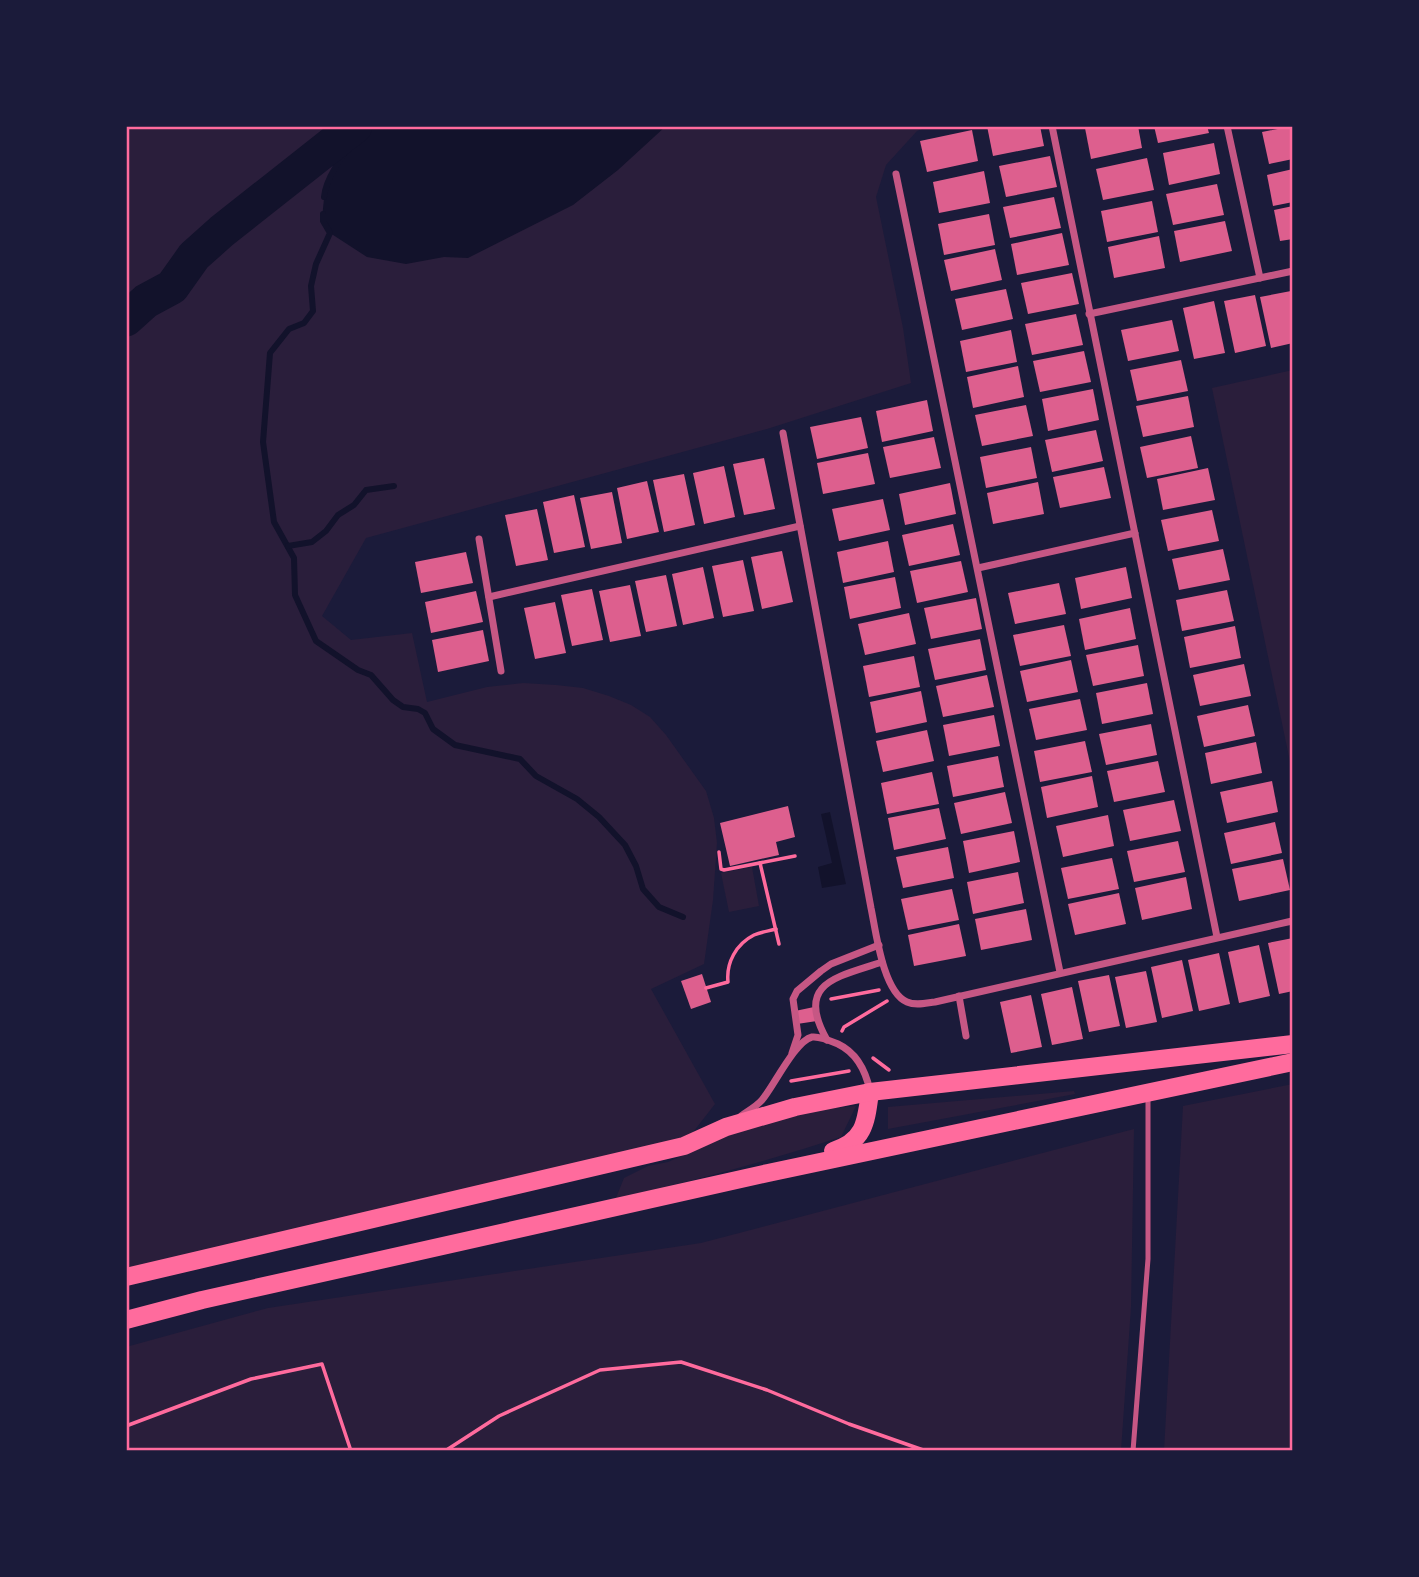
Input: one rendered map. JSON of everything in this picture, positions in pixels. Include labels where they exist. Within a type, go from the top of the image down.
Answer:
[{"type":"main road","points":[[126,1277],[684,1146],[726,1127],[795,1107],[870,1092],[1293,1045]]},
{"type":"main road","points":[[126,1320],[202,1300],[768,1173],[1293,1062]]},
{"type":"main road","points":[[768,1173],[846,1147],[855,1140],[862,1132],[870,1092]]},
{"type":"street","points":[[1052,126],[1217,937]]},
{"type":"street","points":[[1227,126],[1260,278]]},
{"type":"street","points":[[896,174],[1059,972]]},
{"type":"street","points":[[1089,314],[1293,271]]},
{"type":"street","points":[[783,433],[868,895],[883,962],[891,987],[897,994],[915,1004],[935,1002],[1292,921]]},
{"type":"street","points":[[489,597],[800,526]]},
{"type":"street","points":[[978,568],[1135,533]]},
{"type":"street","points":[[479,539],[501,671]]},
{"type":"street","points":[[792,1055],[798,1035],[793,999],[797,991],[831,964],[880,945]]},
{"type":"street","points":[[827,1040],[818,1023],[815,1007],[821,990],[838,977],[883,962]]},
{"type":"street","points":[[959,996],[966,1036]]},
{"type":"street","points":[[726,1127],[761,1102],[792,1055],[812,1037],[827,1040],[850,1051],[863,1068],[870,1092]]},
{"type":"lane","points":[[1133,1451],[1148,1259],[1148,1092]]},
{"type":"path","points":[[719,852],[721,869],[724,870],[795,856]]},
{"type":"path","points":[[760,863],[779,944]]},
{"type":"path","points":[[706,988],[728,982],[727,971],[733,953],[752,936],[776,929]]},
{"type":"path","points":[[830,1009],[830,999],[891,987]]},
{"type":"path","points":[[841,1033],[844,1027],[897,994]]},
{"type":"path","points":[[445,1451],[499,1416],[600,1370],[681,1362],[767,1390],[849,1424],[926,1451]]},
{"type":"path","points":[[126,1426],[251,1379],[322,1364],[351,1451]]},
{"type":"shaded area","points":[[126,126],[930,126],[917,131],[886,165],[876,197],[903,328],[911,383],[767,429],[366,538],[322,616],[351,640],[412,633],[427,702],[487,687],[523,683],[583,688],[631,705],[650,717],[666,735],[706,791],[714,818],[717,843],[713,900],[704,964],[651,989],[715,1104],[683,1145],[126,1281]]},
{"type":"shaded area","points":[[364,126],[666,126],[618,170],[573,205],[468,258],[444,257],[406,264],[367,257],[330,233],[322,218],[325,189],[338,163]]},
{"type":"shaded area","points":[[1293,370],[1293,776],[1212,388]]},
{"type":"shaded area","points":[[830,812],[846,884],[822,888],[818,867],[832,863],[821,814]]},
{"type":"shaded area","points":[[752,867],[759,906],[729,912],[721,873]]},
{"type":"shaded area","points":[[1293,1084],[1293,1451],[1164,1451],[1183,1106]]},
{"type":"shaded area","points":[[1074,1091],[1075,1094],[888,1129],[888,1107]]},
{"type":"shaded area","points":[[856,1106],[841,1137],[729,1170],[616,1198],[624,1178],[742,1129],[782,1117]]},
{"type":"shaded area","points":[[1134,1129],[1131,1307],[1121,1451],[126,1451],[126,1347],[268,1308],[701,1243]]},
{"type":"building","points":[[987,126],[1040,126],[1044,146],[993,156]]},
{"type":"building","points":[[1138,126],[1142,148],[1091,159],[1085,128]]},
{"type":"building","points":[[1154,126],[1207,126],[1209,133],[1158,143]]},
{"type":"building","points":[[1293,126],[1293,159],[1269,164],[1262,132]]},
{"type":"building","points":[[972,130],[978,161],[927,172],[920,141]]},
{"type":"building","points":[[1214,143],[1220,174],[1169,185],[1163,153]]},
{"type":"building","points":[[1050,156],[1057,187],[1006,197],[999,166]]},
{"type":"building","points":[[1147,158],[1154,190],[1103,200],[1096,169]]},
{"type":"building","points":[[1293,169],[1293,202],[1273,206],[1267,175]]},
{"type":"building","points":[[984,171],[990,203],[939,213],[933,182]]},
{"type":"building","points":[[1217,184],[1224,215],[1173,225],[1166,194]]},
{"type":"building","points":[[1054,197],[1061,228],[1010,238],[1003,207]]},
{"type":"building","points":[[1152,201],[1158,232],[1107,242],[1101,211]]},
{"type":"building","points":[[1293,206],[1293,239],[1280,241],[1274,210]]},
{"type":"building","points":[[989,214],[995,245],[944,255],[938,224]]},
{"type":"building","points":[[1225,221],[1232,251],[1180,262],[1174,231]]},
{"type":"building","points":[[1062,233],[1069,265],[1017,275],[1011,244]]},
{"type":"building","points":[[1159,236],[1165,268],[1114,278],[1108,247]]},
{"type":"building","points":[[995,249],[1002,280],[951,291],[944,260]]},
{"type":"building","points":[[1072,273],[1079,304],[1028,314],[1021,283]]},
{"type":"building","points":[[1006,289],[1013,319],[962,330],[955,299]]},
{"type":"building","points":[[1291,291],[1293,343],[1271,348],[1260,297]]},
{"type":"building","points":[[1255,295],[1266,346],[1235,353],[1224,301]]},
{"type":"building","points":[[1214,301],[1225,353],[1194,359],[1183,308]]},
{"type":"building","points":[[1076,314],[1083,345],[1032,355],[1025,324]]},
{"type":"building","points":[[1172,320],[1179,351],[1128,361],[1121,330]]},
{"type":"building","points":[[1011,330],[1017,362],[966,372],[960,341]]},
{"type":"building","points":[[1084,351],[1091,382],[1040,392],[1033,361]]},
{"type":"building","points":[[1181,360],[1188,391],[1137,401],[1130,370]]},
{"type":"building","points":[[1018,366],[1024,397],[973,408],[967,377]]},
{"type":"building","points":[[1093,389],[1099,420],[1048,431],[1042,399]]},
{"type":"building","points":[[1188,396],[1194,427],[1143,437],[1136,406]]},
{"type":"building","points":[[927,400],[933,431],[882,442],[876,411]]},
{"type":"building","points":[[1026,405],[1033,436],[982,446],[975,415]]},
{"type":"building","points":[[861,417],[868,448],[817,459],[810,427]]},
{"type":"building","points":[[1096,430],[1103,461],[1052,472],[1045,440]]},
{"type":"building","points":[[1191,436],[1198,468],[1147,478],[1140,447]]},
{"type":"building","points":[[934,437],[941,468],[890,478],[883,447]]},
{"type":"building","points":[[1031,447],[1037,478],[986,488],[980,457]]},
{"type":"building","points":[[868,453],[875,484],[823,494],[817,463]]},
{"type":"building","points":[[764,458],[775,509],[744,515],[733,464]]},
{"type":"building","points":[[724,466],[735,517],[704,524],[693,473]]},
{"type":"building","points":[[1104,467],[1111,498],[1060,508],[1053,477]]},
{"type":"building","points":[[1208,468],[1215,500],[1163,510],[1157,479]]},
{"type":"building","points":[[684,474],[695,525],[664,532],[653,480]]},
{"type":"building","points":[[647,481],[659,532],[627,539],[617,488]]},
{"type":"building","points":[[1038,482],[1044,514],[993,524],[987,493]]},
{"type":"building","points":[[950,483],[956,514],[905,525],[899,494]]},
{"type":"building","points":[[612,492],[622,543],[591,549],[580,498]]},
{"type":"building","points":[[574,495],[585,547],[554,553],[543,502]]},
{"type":"building","points":[[883,499],[890,530],[839,541],[832,509]]},
{"type":"building","points":[[537,509],[548,560],[516,566],[505,515]]},
{"type":"building","points":[[1212,510],[1219,541],[1168,551],[1161,520]]},
{"type":"building","points":[[953,524],[960,555],[909,566],[902,535]]},
{"type":"building","points":[[888,541],[894,572],[843,583],[837,552]]},
{"type":"building","points":[[1223,549],[1230,580],[1179,590],[1172,559]]},
{"type":"building","points":[[782,551],[793,602],[762,609],[751,557]]},
{"type":"building","points":[[466,552],[473,583],[421,593],[415,562]]},
{"type":"building","points":[[743,560],[754,611],[723,617],[712,566]]},
{"type":"building","points":[[961,561],[968,592],[917,603],[910,571]]},
{"type":"building","points":[[703,567],[714,618],[683,625],[672,574]]},
{"type":"building","points":[[1126,567],[1132,598],[1081,609],[1075,578]]},
{"type":"building","points":[[666,575],[677,626],[646,632],[635,581]]},
{"type":"building","points":[[895,577],[901,608],[850,619],[844,587]]},
{"type":"building","points":[[1059,583],[1066,614],[1015,624],[1008,593]]},
{"type":"building","points":[[630,585],[641,636],[610,642],[599,591]]},
{"type":"building","points":[[592,589],[603,640],[572,646],[561,595]]},
{"type":"building","points":[[1227,590],[1234,621],[1182,631],[1176,600]]},
{"type":"building","points":[[476,591],[483,622],[431,633],[425,602]]},
{"type":"building","points":[[976,598],[982,629],[931,639],[924,608]]},
{"type":"building","points":[[555,602],[566,653],[535,659],[524,608]]},
{"type":"building","points":[[1130,608],[1136,639],[1085,650],[1079,619]]},
{"type":"building","points":[[909,613],[916,644],[865,655],[858,624]]},
{"type":"building","points":[[1064,625],[1071,656],[1020,666],[1013,635]]},
{"type":"building","points":[[1235,626],[1241,658],[1190,668],[1184,637]]},
{"type":"building","points":[[483,630],[489,661],[438,672],[432,640]]},
{"type":"building","points":[[980,639],[986,670],[935,680],[928,649]]},
{"type":"building","points":[[1138,645],[1144,676],[1093,686],[1086,655]]},
{"type":"building","points":[[914,656],[920,687],[869,697],[863,666]]},
{"type":"building","points":[[1071,660],[1078,692],[1027,702],[1020,671]]},
{"type":"building","points":[[1244,664],[1251,696],[1200,706],[1193,675]]},
{"type":"building","points":[[987,675],[994,707],[943,717],[936,686]]},
{"type":"building","points":[[1147,683],[1153,714],[1102,724],[1096,693]]},
{"type":"building","points":[[921,691],[927,722],[876,733],[870,702]]},
{"type":"building","points":[[1080,699],[1087,730],[1036,740],[1029,709]]},
{"type":"building","points":[[1248,705],[1255,736],[1204,747],[1197,716]]},
{"type":"building","points":[[994,715],[1000,746],[949,756],[943,725]]},
{"type":"building","points":[[1151,724],[1157,755],[1106,765],[1099,734]]},
{"type":"building","points":[[927,730],[934,761],[883,772],[876,741]]},
{"type":"building","points":[[1085,741],[1092,772],[1040,782],[1034,751]]},
{"type":"building","points":[[1256,742],[1262,773],[1211,784],[1205,753]]},
{"type":"building","points":[[998,756],[1004,787],[953,797],[947,766]]},
{"type":"building","points":[[1158,761],[1165,792],[1114,802],[1107,771]]},
{"type":"building","points":[[932,772],[939,804],[887,814],[881,783]]},
{"type":"building","points":[[1092,776],[1098,807],[1047,818],[1041,787]]},
{"type":"building","points":[[1272,781],[1278,812],[1227,823],[1220,792]]},
{"type":"building","points":[[1005,792],[1012,823],[961,834],[954,803]]},
{"type":"building","points":[[1174,800],[1181,831],[1130,841],[1123,810]]},
{"type":"building","points":[[788,806],[795,837],[776,842],[779,855],[730,866],[720,823]]},
{"type":"building","points":[[939,808],[946,839],[894,850],[888,818]]},
{"type":"building","points":[[1108,815],[1114,846],[1063,857],[1056,826]]},
{"type":"building","points":[[1275,822],[1282,853],[1231,864],[1224,833]]},
{"type":"building","points":[[1014,831],[1020,862],[969,873],[963,841]]},
{"type":"building","points":[[1178,841],[1185,872],[1134,882],[1127,851]]},
{"type":"building","points":[[948,847],[954,878],[903,888],[896,857]]},
{"type":"building","points":[[1112,858],[1119,889],[1068,899],[1061,868]]},
{"type":"building","points":[[1283,859],[1290,890],[1239,901],[1232,869]]},
{"type":"building","points":[[1018,872],[1024,903],[973,914],[967,882]]},
{"type":"building","points":[[1186,877],[1192,909],[1142,920],[1135,888]]},
{"type":"building","points":[[952,889],[959,920],[908,930],[901,899]]},
{"type":"building","points":[[1119,893],[1126,924],[1075,935],[1068,904]]},
{"type":"building","points":[[1026,909],[1032,940],[981,950],[975,919]]},
{"type":"building","points":[[959,924],[966,956],[914,966],[908,935]]},
{"type":"building","points":[[1293,938],[1293,991],[1279,994],[1268,943]]},
{"type":"building","points":[[1259,945],[1270,996],[1239,1003],[1228,952]]},
{"type":"building","points":[[1219,953],[1230,1004],[1199,1011],[1188,960]]},
{"type":"building","points":[[1182,960],[1193,1011],[1162,1018],[1151,967]]},
{"type":"building","points":[[1146,971],[1157,1022],[1126,1028],[1115,977]]},
{"type":"building","points":[[702,974],[711,1002],[691,1009],[681,981]]},
{"type":"building","points":[[1109,975],[1120,1026],[1089,1032],[1078,981]]},
{"type":"building","points":[[1072,987],[1083,1039],[1052,1045],[1041,994]]},
{"type":"building","points":[[1031,995],[1042,1047],[1011,1053],[1000,1002]]},
{"type":"building","points":[[814,1007],[817,1021],[797,1024],[795,1011]]},
{"type":"waterway","points":[[126,319],[146,301],[172,287],[194,256],[222,231],[355,126]]},
{"type":"waterway","points":[[324,197],[334,169],[364,126]]},
{"type":"waterway","points":[[323,214],[323,221],[330,233],[316,264],[311,286],[313,311],[304,323],[289,329],[270,353],[263,442],[274,522],[294,558],[295,595],[316,641],[358,670],[371,675],[393,700],[403,707],[425,713],[433,729],[455,745],[520,759],[536,776],[577,799],[599,817],[625,845],[636,866],[643,889],[659,907],[683,917]]},
{"type":"waterway","points":[[288,546],[312,542],[326,531],[338,515],[354,505],[366,490],[394,486]]}]
